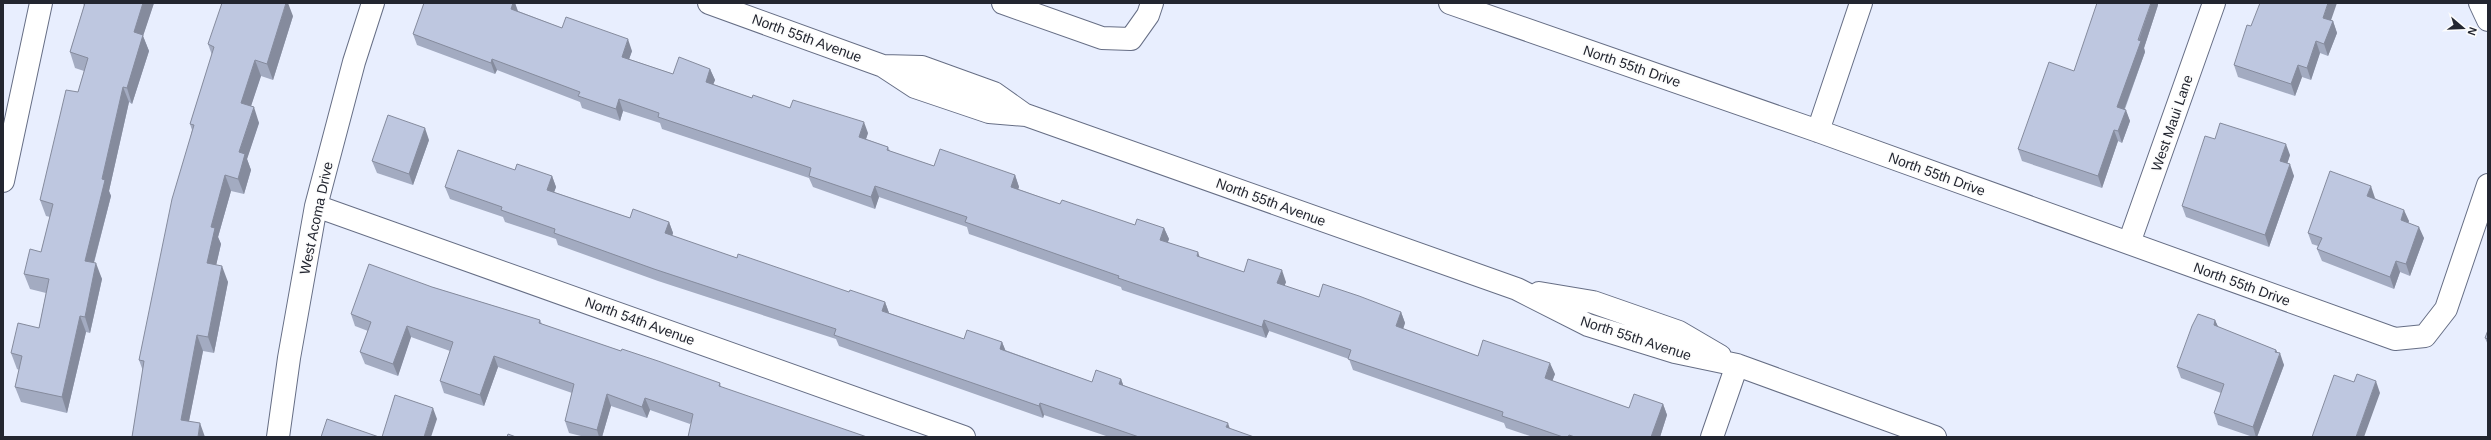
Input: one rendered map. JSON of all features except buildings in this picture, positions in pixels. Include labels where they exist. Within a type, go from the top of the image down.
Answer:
[{"type":"street","points":[[3,181],[41,3]]},
{"type":"street","name":"West Acoma Drive","points":[[278,437],[289,358],[316,206],[354,62],[373,3]]},
{"type":"street","name":"North 55th Avenue","points":[[709,3],[883,66],[915,87],[989,112],[1026,115],[1517,290],[1600,305],[1680,332],[1737,365],[1935,437]]},
{"type":"street","points":[[1003,3],[1102,38],[1130,39],[1148,15],[1152,3]]},
{"type":"street","name":"North 55th Drive","points":[[1450,3],[1501,11],[1818,131],[2395,339],[2425,336],[2446,309],[2488,185]]},
{"type":"street","points":[[1818,131],[1861,3]]},
{"type":"street","name":"West Maui Lane","points":[[2129,243],[2214,3]]},
{"type":"street","points":[[2480,3],[2488,20]]},
{"type":"street","name":"North 54th Avenue","points":[[316,206],[964,437]]},
{"type":"street","points":[[1712,437],[1737,365]]}]
